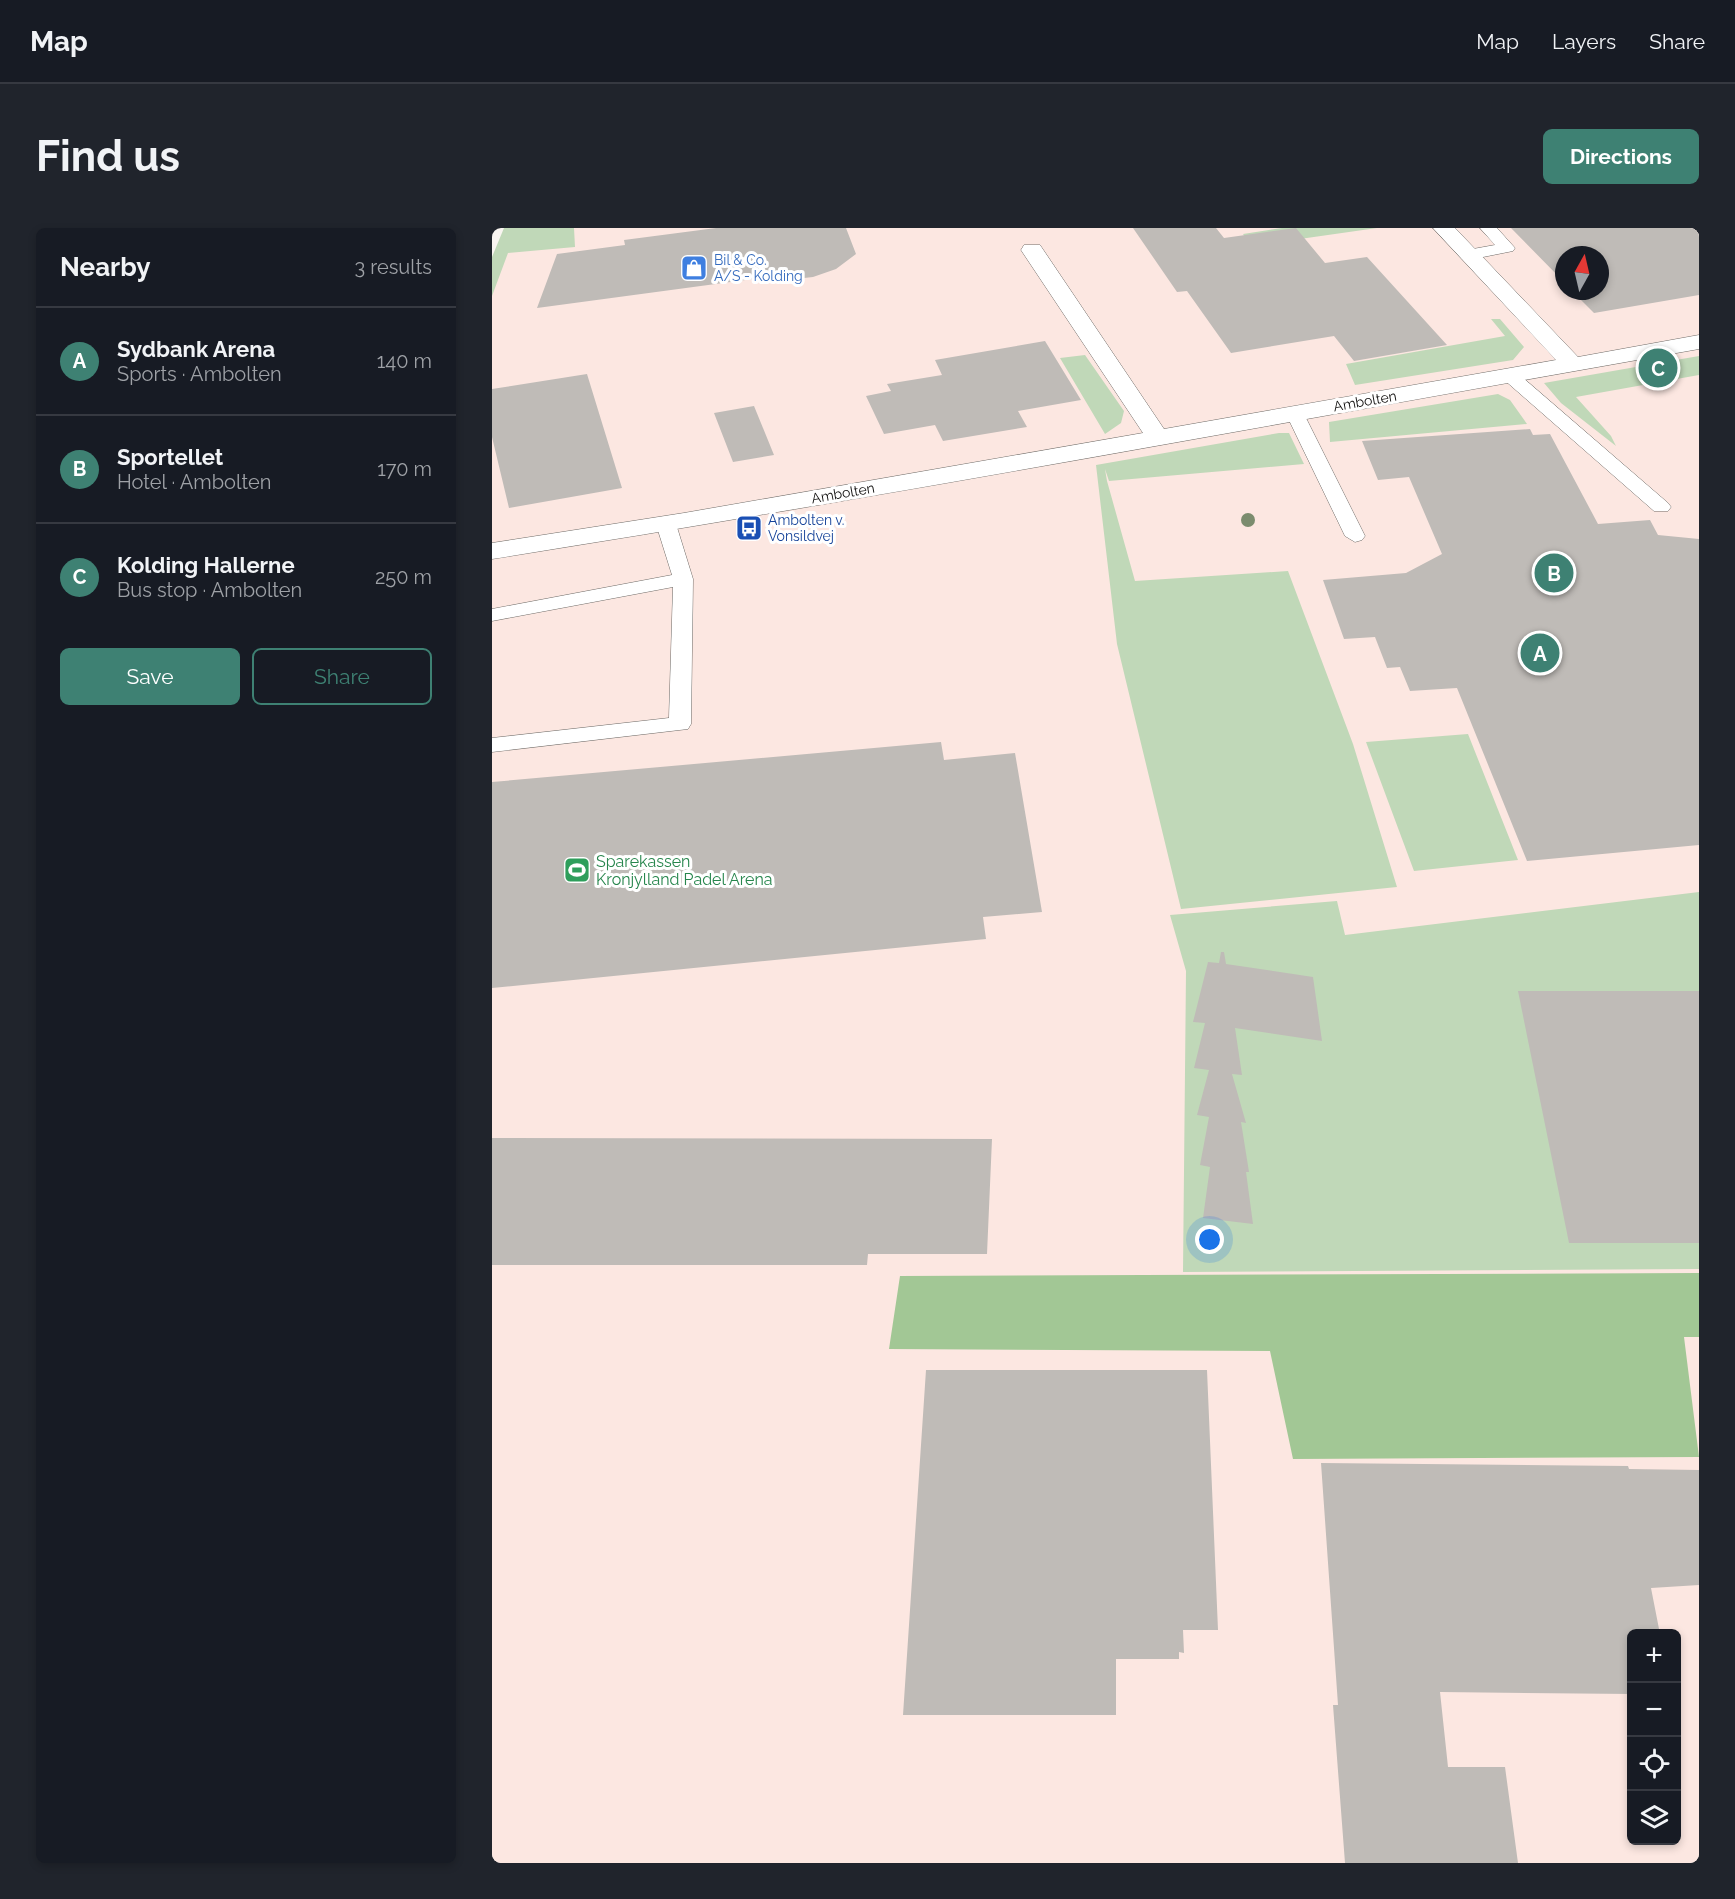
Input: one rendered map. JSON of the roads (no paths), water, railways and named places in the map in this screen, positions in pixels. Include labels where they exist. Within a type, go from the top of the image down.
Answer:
[{"type":"street","points":[[1443,228],[1571,363]]},
{"type":"street","points":[[1032,250],[1159,439]]},
{"type":"street","name":"Ambolten","points":[[492,551],[666,524],[1159,439],[1509,374],[1699,342]]},
{"type":"lane","points":[[1468,255],[1507,248],[1488,228]]},
{"type":"lane","points":[[1509,374],[1661,507]]},
{"type":"lane","points":[[1295,414],[1354,536]]},
{"type":"lane","points":[[492,745],[680,724],[683,579],[666,524]]},
{"type":"lane","points":[[492,615],[683,579]]},
{"type":"place","name":"Bil & Co. A/S - Kolding","points":[[694,268]]},
{"type":"place","name":"Kolding Hallerne","points":[[1658,368]]},
{"type":"place","name":"Ambolten v. Vonsildvej","points":[[749,528]]},
{"type":"place","name":"Sportellet","points":[[1554,573]]},
{"type":"place","name":"Sydbank Arena","points":[[1540,653]]},
{"type":"place","name":"Sparekassen Kronjylland Padel Arena","points":[[577,870]]}]
